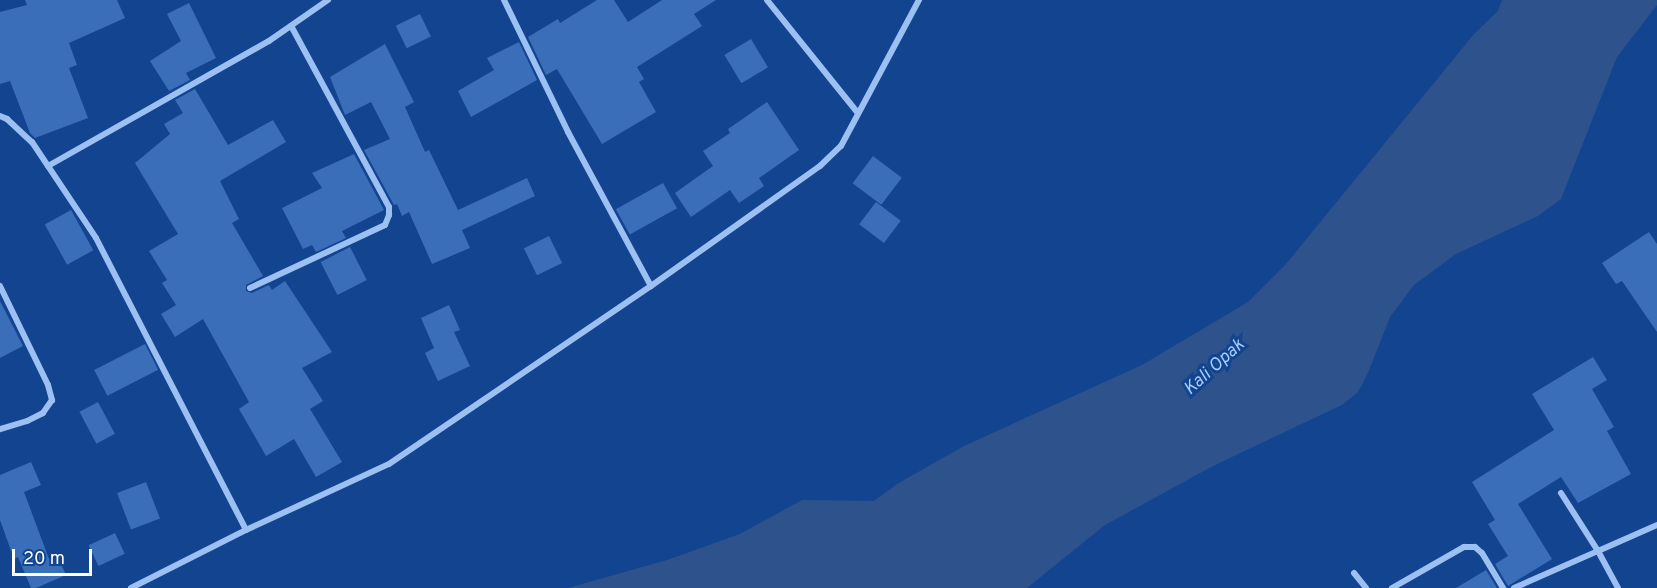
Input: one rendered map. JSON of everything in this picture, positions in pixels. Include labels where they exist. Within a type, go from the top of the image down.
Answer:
[{"type":"street","points":[[48,166],[269,41],[328,0]]},
{"type":"street","points":[[504,0],[568,132],[651,286]]},
{"type":"street","points":[[767,0],[858,113]]},
{"type":"street","points":[[131,588],[246,530],[389,464],[651,286],[820,166],[841,146],[919,0]]},
{"type":"street","points":[[250,288],[384,225],[389,215],[389,207],[291,26]]},
{"type":"street","points":[[0,116],[7,119],[32,142],[96,238],[246,530]]},
{"type":"street","points":[[0,286],[48,385],[52,400],[43,413],[0,429]]},
{"type":"street","points":[[1561,493],[1598,551],[1618,588]]},
{"type":"street","points":[[1514,588],[1657,525]]},
{"type":"street","points":[[1392,588],[1464,547],[1475,547],[1482,553],[1503,588]]},
{"type":"street","points":[[1354,573],[1366,588]]},
{"type":"water","name":"Kali Opak","points":[[1502,0],[1657,0],[1657,5],[1617,57],[1561,199],[1538,216],[1456,254],[1414,285],[1390,317],[1358,392],[1342,405],[1213,466],[1105,525],[1027,588],[568,588],[667,560],[740,534],[802,500],[874,501],[897,484],[964,446],[1142,365],[1248,302],[1286,264],[1474,34],[1498,11]]},
{"type":"building","points":[[25,0],[117,0],[125,18],[69,43],[77,65],[69,68],[88,118],[35,138],[30,133],[10,81],[0,84],[0,12],[27,5]]},
{"type":"building","points":[[597,0],[614,0],[628,22],[662,0],[716,0],[694,14],[702,26],[637,67],[644,79],[639,82],[656,112],[602,144],[557,69],[546,75],[528,37],[558,19],[560,23]]},
{"type":"building","points":[[189,3],[216,58],[186,73],[190,80],[169,91],[150,61],[181,41],[167,14]]},
{"type":"building","points":[[420,14],[431,36],[407,48],[396,26]]},
{"type":"building","points":[[751,39],[768,67],[741,83],[724,55]]},
{"type":"building","points":[[519,42],[537,80],[471,117],[458,91],[494,70],[487,58]]},
{"type":"building","points":[[385,44],[414,102],[405,107],[425,152],[429,150],[458,210],[527,178],[535,196],[462,230],[470,248],[432,264],[409,212],[402,216],[397,204],[394,205],[364,150],[390,139],[371,102],[345,115],[330,77]]},
{"type":"building","points":[[195,89],[228,145],[273,120],[286,142],[220,181],[239,219],[232,223],[263,276],[246,285],[246,291],[252,293],[269,285],[272,290],[285,281],[332,352],[302,368],[323,401],[310,409],[342,462],[316,477],[294,439],[266,456],[239,409],[249,402],[203,319],[175,337],[161,314],[176,305],[162,283],[167,280],[149,251],[178,234],[135,163],[170,134],[164,124],[183,113],[175,100]]},
{"type":"building","points":[[767,102],[799,150],[759,178],[764,186],[739,203],[730,190],[691,217],[675,193],[713,166],[703,151],[730,133],[728,129]]},
{"type":"building","points":[[354,154],[384,210],[342,231],[346,238],[316,252],[312,245],[303,249],[282,208],[322,188],[312,173]]},
{"type":"building","points":[[873,156],[902,178],[881,205],[853,183]]},
{"type":"building","points":[[663,183],[677,208],[630,235],[616,209]]},
{"type":"building","points":[[876,202],[901,221],[884,243],[859,224]]},
{"type":"building","points":[[71,210],[93,250],[67,265],[45,225]]},
{"type":"building","points":[[1649,232],[1657,244],[1657,332],[1622,281],[1616,284],[1602,263]]},
{"type":"building","points":[[549,236],[562,263],[537,275],[524,248]]},
{"type":"building","points":[[350,247],[367,280],[337,295],[321,262]]},
{"type":"building","points":[[0,301],[23,346],[0,358]]},
{"type":"building","points":[[449,305],[460,330],[454,332],[470,366],[438,381],[425,353],[434,348],[421,318]]},
{"type":"building","points":[[145,344],[158,370],[107,396],[94,370]]},
{"type":"building","points":[[1593,357],[1607,380],[1592,389],[1614,427],[1607,431],[1631,474],[1578,503],[1561,477],[1518,504],[1552,559],[1508,586],[1495,564],[1508,556],[1488,524],[1495,520],[1472,482],[1554,430],[1532,394]]},
{"type":"building","points":[[98,402],[115,434],[96,444],[79,412]]},
{"type":"building","points":[[31,462],[41,485],[24,492],[49,559],[57,555],[66,575],[36,588],[31,588],[18,557],[14,559],[0,520],[0,475]]},
{"type":"building","points":[[146,482],[160,518],[131,530],[117,493]]},
{"type":"building","points":[[115,533],[125,554],[98,566],[89,545]]},
{"type":"building","points":[[1486,570],[1497,588],[1456,588]]}]
